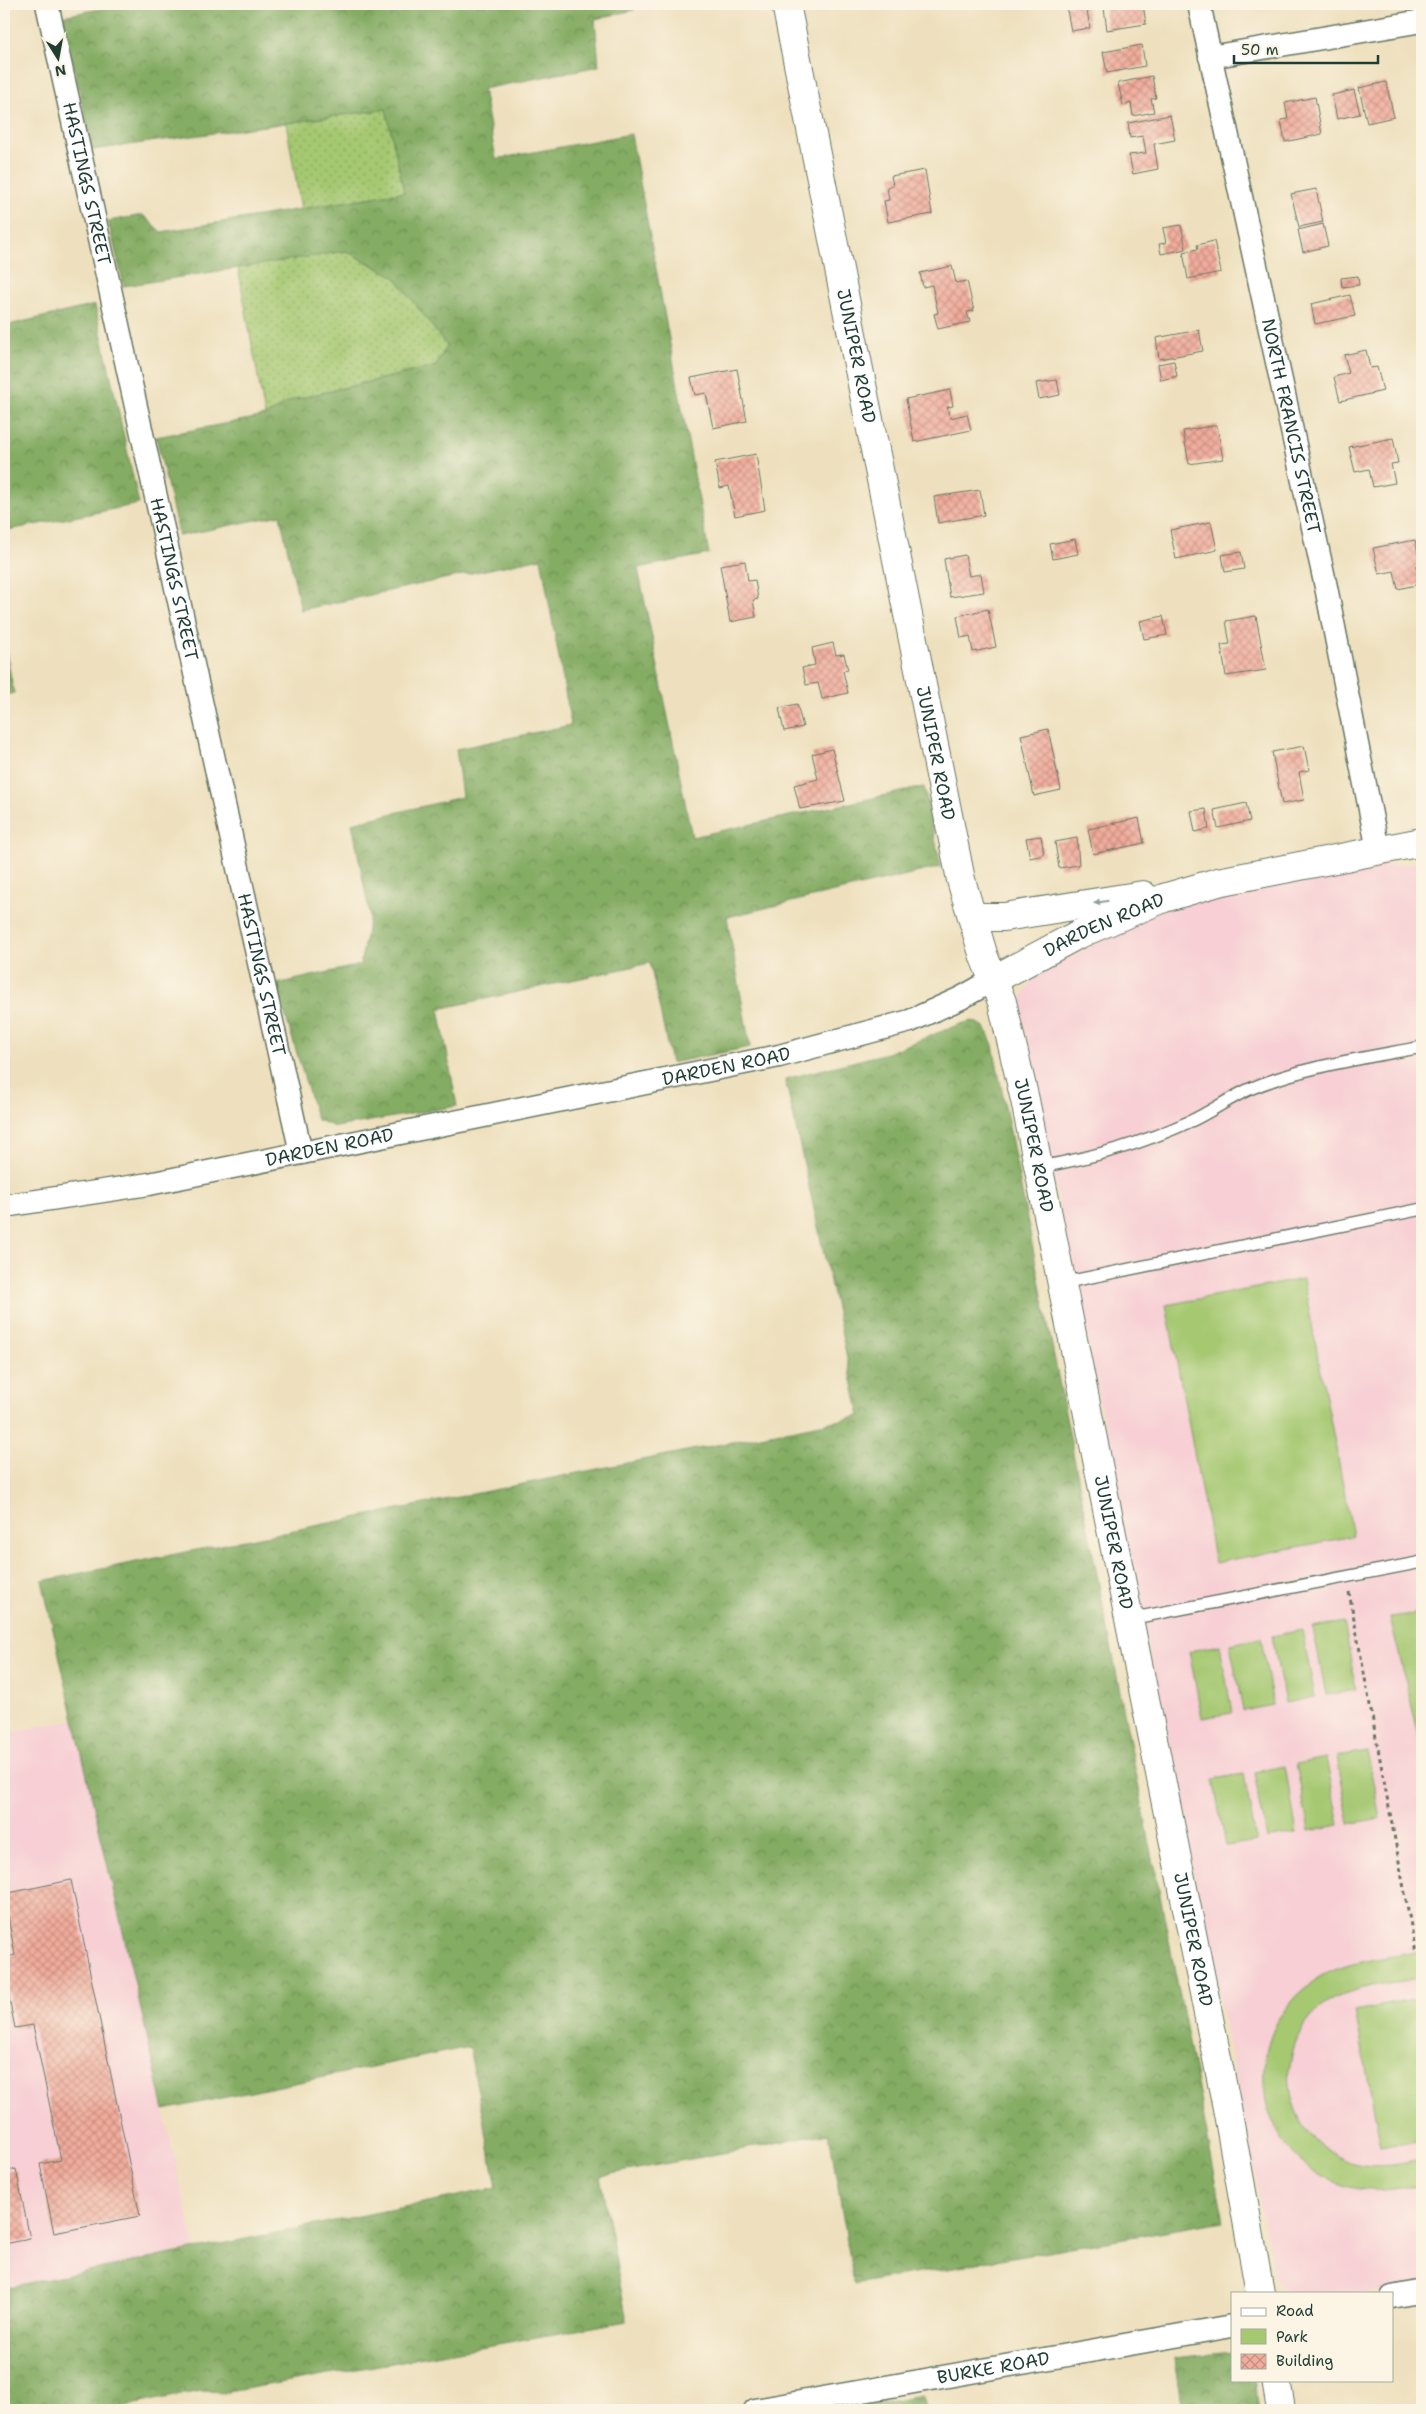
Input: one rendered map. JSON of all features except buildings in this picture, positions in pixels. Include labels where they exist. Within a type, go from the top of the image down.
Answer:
[{"type":"street","name":"HASTINGS STREET","points":[[47,4],[301,1154]]},
{"type":"street","name":"JUNIPER ROAD","points":[[786,4],[959,870],[972,918],[1012,1035],[1225,2099],[1260,2292]]},
{"type":"street","name":"NORTH FRANCIS STREET","points":[[1199,4],[1326,587],[1378,850]]},
{"type":"street","points":[[1210,57],[1422,20]]},
{"type":"street","name":"DARDEN ROAD","points":[[4,1206],[149,1184],[301,1154],[779,1056],[861,1036],[910,1021],[961,998],[1079,934],[1164,898],[1218,882],[1422,842]]},
{"type":"street","points":[[972,918],[1004,917],[1044,912],[1218,882]]},
{"type":"street","points":[[1394,2297],[1422,2291]]},
{"type":"street","name":"BURKE ROAD","points":[[755,2410],[1231,2326]]},
{"type":"street","points":[[1276,2382],[1281,2410]]},
{"type":"lane","points":[[1039,1167],[1085,1160],[1130,1146],[1191,1120],[1251,1088],[1308,1070],[1422,1047]]},
{"type":"lane","points":[[1062,1283],[1422,1209]]},
{"type":"lane","points":[[1129,1619],[1422,1562]]},
{"type":"path","points":[[1348,1586],[1416,1952]]},
{"type":"shaded area","points":[[1422,863],[1422,2283],[1373,2292],[1285,2292],[1275,2278],[1019,1002],[1036,974],[1163,909],[1373,866]]},
{"type":"shaded area","points":[[74,1719],[195,2248],[4,2288],[4,1734]]},
{"type":"green space","points":[[127,4],[633,4],[634,10],[595,19],[599,66],[483,89],[496,159],[631,134],[709,554],[638,568],[692,837],[924,787],[941,867],[727,917],[750,1047],[671,1063],[650,963],[439,1009],[457,1106],[336,1127],[317,1120],[276,984],[360,965],[370,916],[352,823],[462,797],[456,749],[571,725],[541,558],[301,610],[280,515],[179,536],[156,437],[265,416],[292,400],[436,366],[447,346],[395,277],[346,251],[124,286],[108,221],[143,215],[161,232],[404,192],[386,109],[93,150],[62,16]]},
{"type":"green space","points":[[387,109],[404,192],[301,209],[286,123]]},
{"type":"green space","points":[[346,251],[395,277],[447,346],[436,366],[292,400],[265,416],[238,267]]},
{"type":"green space","points":[[95,305],[139,504],[4,531],[4,326]]},
{"type":"green space","points":[[4,641],[14,693],[4,696]]},
{"type":"green space","points":[[973,1021],[985,1027],[993,1045],[1224,2221],[854,2284],[829,2133],[600,2176],[627,2321],[228,2392],[200,2391],[105,2410],[4,2410],[4,2288],[497,2188],[469,2047],[164,2110],[42,1581],[860,1416],[785,1079],[887,1053],[960,1024]]},
{"type":"green space","points":[[1303,1279],[1353,1536],[1215,1563],[1166,1305]]},
{"type":"green space","points":[[1422,1613],[1422,1748],[1390,1617]]},
{"type":"green space","points":[[1344,1622],[1356,1690],[1326,1695],[1313,1628]]},
{"type":"green space","points":[[1302,1630],[1315,1697],[1285,1703],[1272,1636]]},
{"type":"green space","points":[[1261,1638],[1273,1705],[1243,1711],[1230,1644]]},
{"type":"green space","points":[[1220,1645],[1232,1713],[1202,1718],[1189,1651]]},
{"type":"green space","points":[[1367,1751],[1380,1818],[1349,1824],[1337,1756]]},
{"type":"green space","points":[[1326,1758],[1339,1825],[1309,1831],[1296,1764]]},
{"type":"green space","points":[[1285,1766],[1297,1833],[1267,1839],[1254,1772]]},
{"type":"green space","points":[[1244,1774],[1256,1841],[1226,1846],[1213,1779]]},
{"type":"green space","points":[[1422,1951],[1422,1978],[1388,1983],[1343,1994],[1333,1999],[1312,2016],[1297,2038],[1290,2062],[1290,2088],[1297,2112],[1310,2134],[1329,2152],[1354,2163],[1380,2166],[1422,2160],[1422,2184],[1402,2188],[1371,2190],[1340,2184],[1310,2168],[1287,2146],[1272,2119],[1264,2089],[1265,2058],[1274,2028],[1291,2001],[1317,1979],[1354,1964]]},
{"type":"green space","points":[[1422,1998],[1422,2139],[1381,2147],[1355,2011]]},
{"type":"green space","points":[[1231,2352],[1231,2382],[1254,2382],[1259,2410],[1182,2410],[1174,2358]]},
{"type":"green space","points":[[923,2396],[925,2410],[840,2410]]}]
